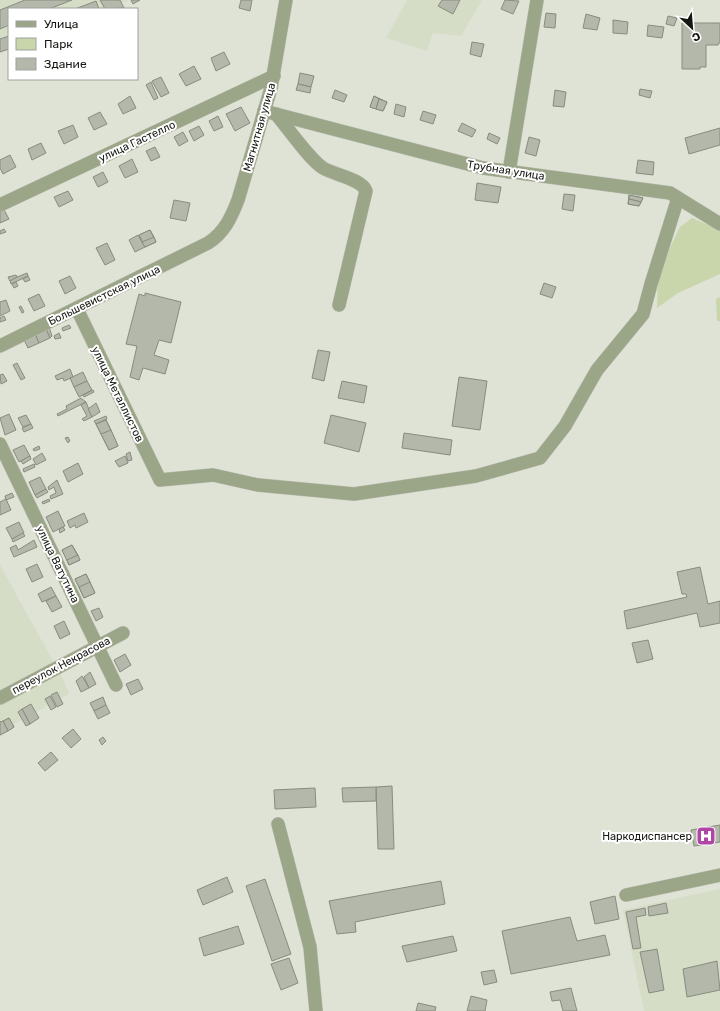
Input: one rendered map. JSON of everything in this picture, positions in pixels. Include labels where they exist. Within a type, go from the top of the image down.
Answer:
[{"type":"street","name":"Магнитная улица","points":[[208,243],[216,238],[224,229],[232,215],[270,112],[286,0]]},
{"type":"street","points":[[509,172],[537,0]]},
{"type":"street","name":"улица Гастелло","points":[[0,205],[274,76]]},
{"type":"street","points":[[270,112],[322,168],[342,177],[358,181],[362,184],[366,191],[339,305]]},
{"type":"street","name":"Трубная улица","points":[[270,112],[483,168],[670,193],[720,224]]},
{"type":"street","name":"улица Металлистов","points":[[77,309],[160,480],[213,476],[258,485],[354,494],[476,476],[540,458],[565,426],[597,370],[643,314],[678,198]]},
{"type":"street","name":"Большевистская улица","points":[[0,346],[208,243]]},
{"type":"street","name":"улица Ватутина","points":[[0,444],[116,685]]},
{"type":"street","name":"переулок Некрасова","points":[[0,698],[123,633]]},
{"type":"street","points":[[278,824],[310,947],[316,1011]]},
{"type":"street","points":[[626,895],[720,874]]},
{"type":"shaded area","points":[[0,0],[129,0],[111,8],[8,8],[8,50],[0,53]]},
{"type":"shaded area","points":[[407,0],[482,0],[461,36],[433,33],[427,51],[386,38]]},
{"type":"shaded area","points":[[0,565],[64,681],[69,694],[0,732]]},
{"type":"shaded area","points":[[720,889],[720,1011],[644,1011],[623,910]]},
{"type":"green space","points":[[692,218],[720,230],[720,274],[678,293],[657,308],[658,273],[680,227]]},
{"type":"green space","points":[[720,297],[720,321],[717,321],[716,299]]},
{"type":"building","points":[[25,0],[72,0],[52,8],[8,8],[8,25],[0,29],[0,10]]},
{"type":"building","points":[[100,0],[120,0],[124,8],[104,8]]},
{"type":"building","points":[[131,0],[140,0],[133,4]]},
{"type":"building","points":[[241,0],[252,0],[250,11],[239,8]]},
{"type":"building","points":[[442,0],[460,0],[453,14],[438,6]]},
{"type":"building","points":[[505,0],[519,1],[513,14],[501,9]]},
{"type":"building","points":[[96,1],[99,8],[78,8]]},
{"type":"building","points":[[546,13],[556,14],[555,28],[544,27]]},
{"type":"building","points":[[586,14],[600,18],[597,30],[583,28]]},
{"type":"building","points":[[668,16],[677,18],[674,26],[666,24]]},
{"type":"building","points":[[613,20],[628,22],[627,34],[613,33]]},
{"type":"building","points":[[682,23],[720,23],[720,42],[718,45],[706,45],[706,67],[700,67],[700,69],[682,69]]},
{"type":"building","points":[[648,25],[664,27],[662,38],[647,36]]},
{"type":"building","points":[[8,36],[8,49],[0,52],[0,39]]},
{"type":"building","points":[[472,42],[484,44],[481,57],[470,54]]},
{"type":"building","points":[[224,52],[230,64],[216,71],[211,58]]},
{"type":"building","points":[[194,66],[201,79],[186,86],[179,74]]},
{"type":"building","points":[[300,73],[314,76],[311,87],[298,84]]},
{"type":"building","points":[[161,77],[169,93],[161,97],[152,81]]},
{"type":"building","points":[[151,82],[158,98],[154,100],[146,85]]},
{"type":"building","points":[[298,84],[311,87],[310,93],[296,90]]},
{"type":"building","points":[[640,89],[652,91],[650,98],[639,95]]},
{"type":"building","points":[[335,90],[347,95],[344,102],[332,98]]},
{"type":"building","points":[[555,90],[566,92],[564,107],[553,106]]},
{"type":"building","points":[[130,96],[136,108],[123,114],[118,104]]},
{"type":"building","points":[[374,96],[387,102],[383,111],[370,107]]},
{"type":"building","points":[[374,96],[379,99],[376,109],[370,107]]},
{"type":"building","points":[[379,99],[387,102],[383,111],[376,109]]},
{"type":"building","points":[[396,104],[406,107],[404,117],[394,114]]},
{"type":"building","points":[[241,107],[250,123],[235,131],[226,114]]},
{"type":"building","points":[[423,111],[436,115],[433,124],[420,120]]},
{"type":"building","points":[[100,112],[107,124],[94,130],[88,118]]},
{"type":"building","points":[[218,116],[223,127],[214,131],[209,121]]},
{"type":"building","points":[[462,123],[476,130],[472,137],[458,131]]},
{"type":"building","points":[[73,125],[78,137],[64,144],[58,131]]},
{"type":"building","points":[[199,126],[204,135],[194,141],[189,131]]},
{"type":"building","points":[[720,128],[720,145],[689,154],[685,138]]},
{"type":"building","points":[[183,132],[188,141],[179,146],[174,137]]},
{"type":"building","points":[[489,133],[500,138],[497,144],[487,139]]},
{"type":"building","points":[[529,137],[540,140],[536,156],[525,153]]},
{"type":"building","points":[[41,143],[46,153],[32,160],[28,149]]},
{"type":"building","points":[[155,147],[160,157],[151,161],[146,151]]},
{"type":"building","points":[[10,155],[16,167],[3,174],[0,168],[0,160]]},
{"type":"building","points":[[132,159],[138,172],[125,178],[119,166]]},
{"type":"building","points":[[638,160],[654,162],[653,175],[636,173]]},
{"type":"building","points":[[103,172],[108,182],[98,187],[93,177]]},
{"type":"building","points":[[477,183],[501,187],[498,203],[475,200]]},
{"type":"building","points":[[68,191],[73,200],[59,207],[54,197]]},
{"type":"building","points":[[564,194],[575,195],[573,211],[562,209]]},
{"type":"building","points":[[629,195],[643,198],[639,206],[628,204]]},
{"type":"building","points":[[629,195],[643,198],[641,202],[629,199]]},
{"type":"building","points":[[629,199],[641,202],[639,206],[628,204]]},
{"type":"building","points":[[174,200],[190,203],[186,221],[170,218]]},
{"type":"building","points":[[3,208],[9,219],[0,223],[0,210]]},
{"type":"building","points":[[4,229],[6,232],[0,234],[0,231]]},
{"type":"building","points":[[150,230],[154,237],[142,242],[139,235]]},
{"type":"building","points":[[150,230],[156,242],[145,247],[139,235]]},
{"type":"building","points":[[138,235],[145,247],[135,252],[129,240]]},
{"type":"building","points":[[154,237],[156,242],[145,247],[142,242]]},
{"type":"building","points":[[107,243],[115,260],[105,265],[96,248]]},
{"type":"building","points":[[27,273],[28,276],[11,284],[10,280]]},
{"type":"building","points":[[16,275],[17,277],[10,281],[8,277]]},
{"type":"building","points":[[28,276],[30,280],[25,282],[23,279]]},
{"type":"building","points":[[70,276],[76,288],[65,294],[59,281]]},
{"type":"building","points":[[16,282],[18,286],[14,288],[12,284]]},
{"type":"building","points":[[544,283],[556,287],[552,298],[540,294]]},
{"type":"building","points":[[145,293],[181,302],[171,343],[159,340],[154,355],[169,360],[165,374],[143,368],[139,380],[130,377],[137,346],[126,344],[139,294],[145,296]]},
{"type":"building","points":[[39,294],[45,306],[34,311],[28,299]]},
{"type":"building","points":[[6,300],[10,311],[0,316],[0,302]]},
{"type":"building","points":[[21,306],[24,312],[22,313],[19,307]]},
{"type":"building","points":[[4,316],[6,320],[0,322],[0,318]]},
{"type":"building","points":[[69,325],[71,328],[63,331],[62,328]]},
{"type":"building","points":[[49,327],[52,336],[50,338],[46,329]]},
{"type":"building","points":[[46,329],[50,338],[39,343],[35,334]]},
{"type":"building","points":[[59,333],[61,338],[55,339],[54,336]]},
{"type":"building","points":[[35,334],[39,343],[28,348],[24,340]]},
{"type":"building","points":[[318,350],[330,352],[324,381],[312,378]]},
{"type":"building","points":[[17,363],[25,378],[21,380],[13,365]]},
{"type":"building","points":[[70,369],[73,377],[64,381],[63,378],[57,380],[55,376]]},
{"type":"building","points":[[83,372],[87,381],[74,387],[70,378]]},
{"type":"building","points":[[3,374],[7,381],[1,384],[0,375]]},
{"type":"building","points":[[459,377],[487,381],[480,430],[452,426]]},
{"type":"building","points":[[87,381],[92,390],[79,397],[74,387]]},
{"type":"building","points":[[342,381],[367,386],[364,403],[338,398]]},
{"type":"building","points":[[93,390],[94,392],[84,397],[83,395]]},
{"type":"building","points":[[81,398],[86,402],[58,416],[57,414],[67,409],[66,406]]},
{"type":"building","points":[[86,402],[92,417],[84,421],[82,419],[87,416],[81,405]]},
{"type":"building","points":[[96,403],[100,412],[92,417],[88,409]]},
{"type":"building","points":[[9,414],[16,430],[5,435],[0,418]]},
{"type":"building","points":[[26,415],[31,424],[23,427],[18,418]]},
{"type":"building","points":[[331,415],[366,423],[359,452],[324,443]]},
{"type":"building","points":[[106,416],[107,419],[96,424],[94,421]]},
{"type":"building","points":[[106,420],[111,430],[101,434],[96,424]]},
{"type":"building","points":[[106,420],[118,446],[109,450],[96,424]]},
{"type":"building","points":[[31,424],[33,428],[24,432],[22,428]]},
{"type":"building","points":[[111,430],[118,446],[109,450],[101,434]]},
{"type":"building","points":[[404,433],[452,440],[450,455],[402,448]]},
{"type":"building","points":[[68,437],[70,441],[68,443],[65,438]]},
{"type":"building","points":[[24,445],[30,456],[19,462],[13,450]]},
{"type":"building","points":[[39,446],[40,449],[34,451],[33,449]]},
{"type":"building","points":[[130,452],[132,460],[128,461],[126,454]]},
{"type":"building","points":[[42,453],[46,460],[36,465],[33,459]]},
{"type":"building","points":[[30,456],[31,459],[23,464],[21,461]]},
{"type":"building","points":[[125,456],[128,463],[119,467],[115,461]]},
{"type":"building","points":[[78,463],[83,474],[68,482],[63,471]]},
{"type":"building","points":[[34,464],[35,467],[24,472],[23,469]]},
{"type":"building","points":[[40,477],[46,489],[35,495],[29,482]]},
{"type":"building","points":[[57,480],[63,494],[51,499],[50,496],[56,493],[54,487],[49,490],[48,487]]},
{"type":"building","points":[[46,489],[48,492],[37,498],[35,495]]},
{"type":"building","points":[[12,493],[14,497],[6,500],[5,496]]},
{"type":"building","points":[[6,499],[11,510],[0,515],[0,502]]},
{"type":"building","points":[[49,499],[50,501],[43,504],[42,502]]},
{"type":"building","points":[[58,511],[65,526],[53,532],[46,517]]},
{"type":"building","points":[[84,513],[88,522],[76,528],[75,525],[70,528],[67,521]]},
{"type":"building","points":[[19,522],[24,533],[12,539],[6,528]]},
{"type":"building","points":[[63,527],[65,530],[60,533],[59,529]]},
{"type":"building","points":[[23,533],[25,536],[13,542],[12,539]]},
{"type":"building","points":[[34,540],[37,547],[14,557],[10,548],[16,545],[18,550]]},
{"type":"building","points":[[72,545],[78,555],[67,560],[62,550]]},
{"type":"building","points":[[72,545],[80,560],[69,565],[62,550]]},
{"type":"building","points":[[78,555],[80,560],[69,565],[67,560]]},
{"type":"building","points":[[37,564],[43,577],[32,582],[26,569]]},
{"type":"building","points":[[700,567],[708,604],[720,601],[720,623],[700,627],[697,613],[627,629],[624,611],[687,597],[686,594],[682,594],[677,572]]},
{"type":"building","points":[[86,574],[90,582],[79,587],[75,579]]},
{"type":"building","points":[[86,574],[95,593],[84,598],[75,579]]},
{"type":"building","points":[[90,582],[95,593],[84,598],[79,587]]},
{"type":"building","points":[[51,587],[56,596],[42,602],[38,594]]},
{"type":"building","points":[[56,596],[62,607],[52,612],[46,601]]},
{"type":"building","points":[[99,608],[103,617],[96,621],[91,611]]},
{"type":"building","points":[[64,621],[70,634],[60,639],[54,626]]},
{"type":"building","points":[[648,640],[653,659],[637,663],[632,643]]},
{"type":"building","points":[[125,654],[131,665],[120,672],[114,660]]},
{"type":"building","points":[[90,672],[96,684],[89,688],[84,677]]},
{"type":"building","points":[[82,676],[89,688],[81,692],[76,681]]},
{"type":"building","points":[[138,679],[143,689],[131,695],[126,684]]},
{"type":"building","points":[[57,692],[63,704],[57,707],[51,695]]},
{"type":"building","points":[[50,696],[56,707],[51,710],[45,699]]},
{"type":"building","points":[[103,697],[106,705],[94,711],[90,703]]},
{"type":"building","points":[[31,704],[39,718],[30,724],[22,709]]},
{"type":"building","points":[[106,705],[110,713],[98,719],[94,711]]},
{"type":"building","points":[[22,709],[30,724],[26,726],[18,712]]},
{"type":"building","points":[[9,718],[14,727],[0,735],[0,723]]},
{"type":"building","points":[[9,718],[14,727],[8,731],[3,721]]},
{"type":"building","points":[[3,721],[8,731],[0,735],[0,722]]},
{"type":"building","points":[[73,729],[81,739],[71,748],[62,738]]},
{"type":"building","points":[[103,737],[106,741],[102,745],[99,740]]},
{"type":"building","points":[[51,752],[58,760],[45,771],[38,763]]},
{"type":"building","points":[[392,786],[394,849],[378,849],[376,787]]},
{"type":"building","points":[[376,787],[376,801],[343,802],[342,788]]},
{"type":"building","points":[[315,788],[316,807],[275,809],[274,790]]},
{"type":"building","name":"Наркодиспансер","points":[[720,825],[720,842],[694,846],[691,830]]},
{"type":"building","points":[[227,877],[233,892],[203,905],[197,890]]},
{"type":"building","points":[[265,879],[291,954],[272,961],[246,886]]},
{"type":"building","points":[[441,881],[445,904],[355,922],[356,932],[337,934],[329,901]]},
{"type":"building","points":[[615,896],[619,919],[595,924],[590,902]]},
{"type":"building","points":[[666,903],[668,913],[649,916],[648,907]]},
{"type":"building","points":[[645,908],[646,915],[636,917],[641,948],[633,949],[626,912]]},
{"type":"building","points":[[570,917],[577,941],[605,935],[610,955],[511,974],[502,931]]},
{"type":"building","points":[[238,926],[244,944],[204,956],[199,938]]},
{"type":"building","points":[[453,936],[457,951],[407,962],[402,946]]},
{"type":"building","points":[[657,949],[664,990],[649,993],[640,952]]},
{"type":"building","points":[[289,958],[298,983],[281,990],[271,964]]},
{"type":"building","points":[[717,961],[720,990],[687,997],[683,969]]},
{"type":"building","points":[[494,970],[497,982],[484,985],[481,972]]},
{"type":"building","points":[[571,988],[577,1011],[563,1011],[560,1000],[552,1001],[550,992]]},
{"type":"building","points":[[471,996],[487,1000],[485,1011],[467,1011]]},
{"type":"building","points":[[418,1003],[436,1007],[435,1011],[416,1011]]},
{"type":"place","name":"Наркодиспансер","points":[[706,836]]}]
